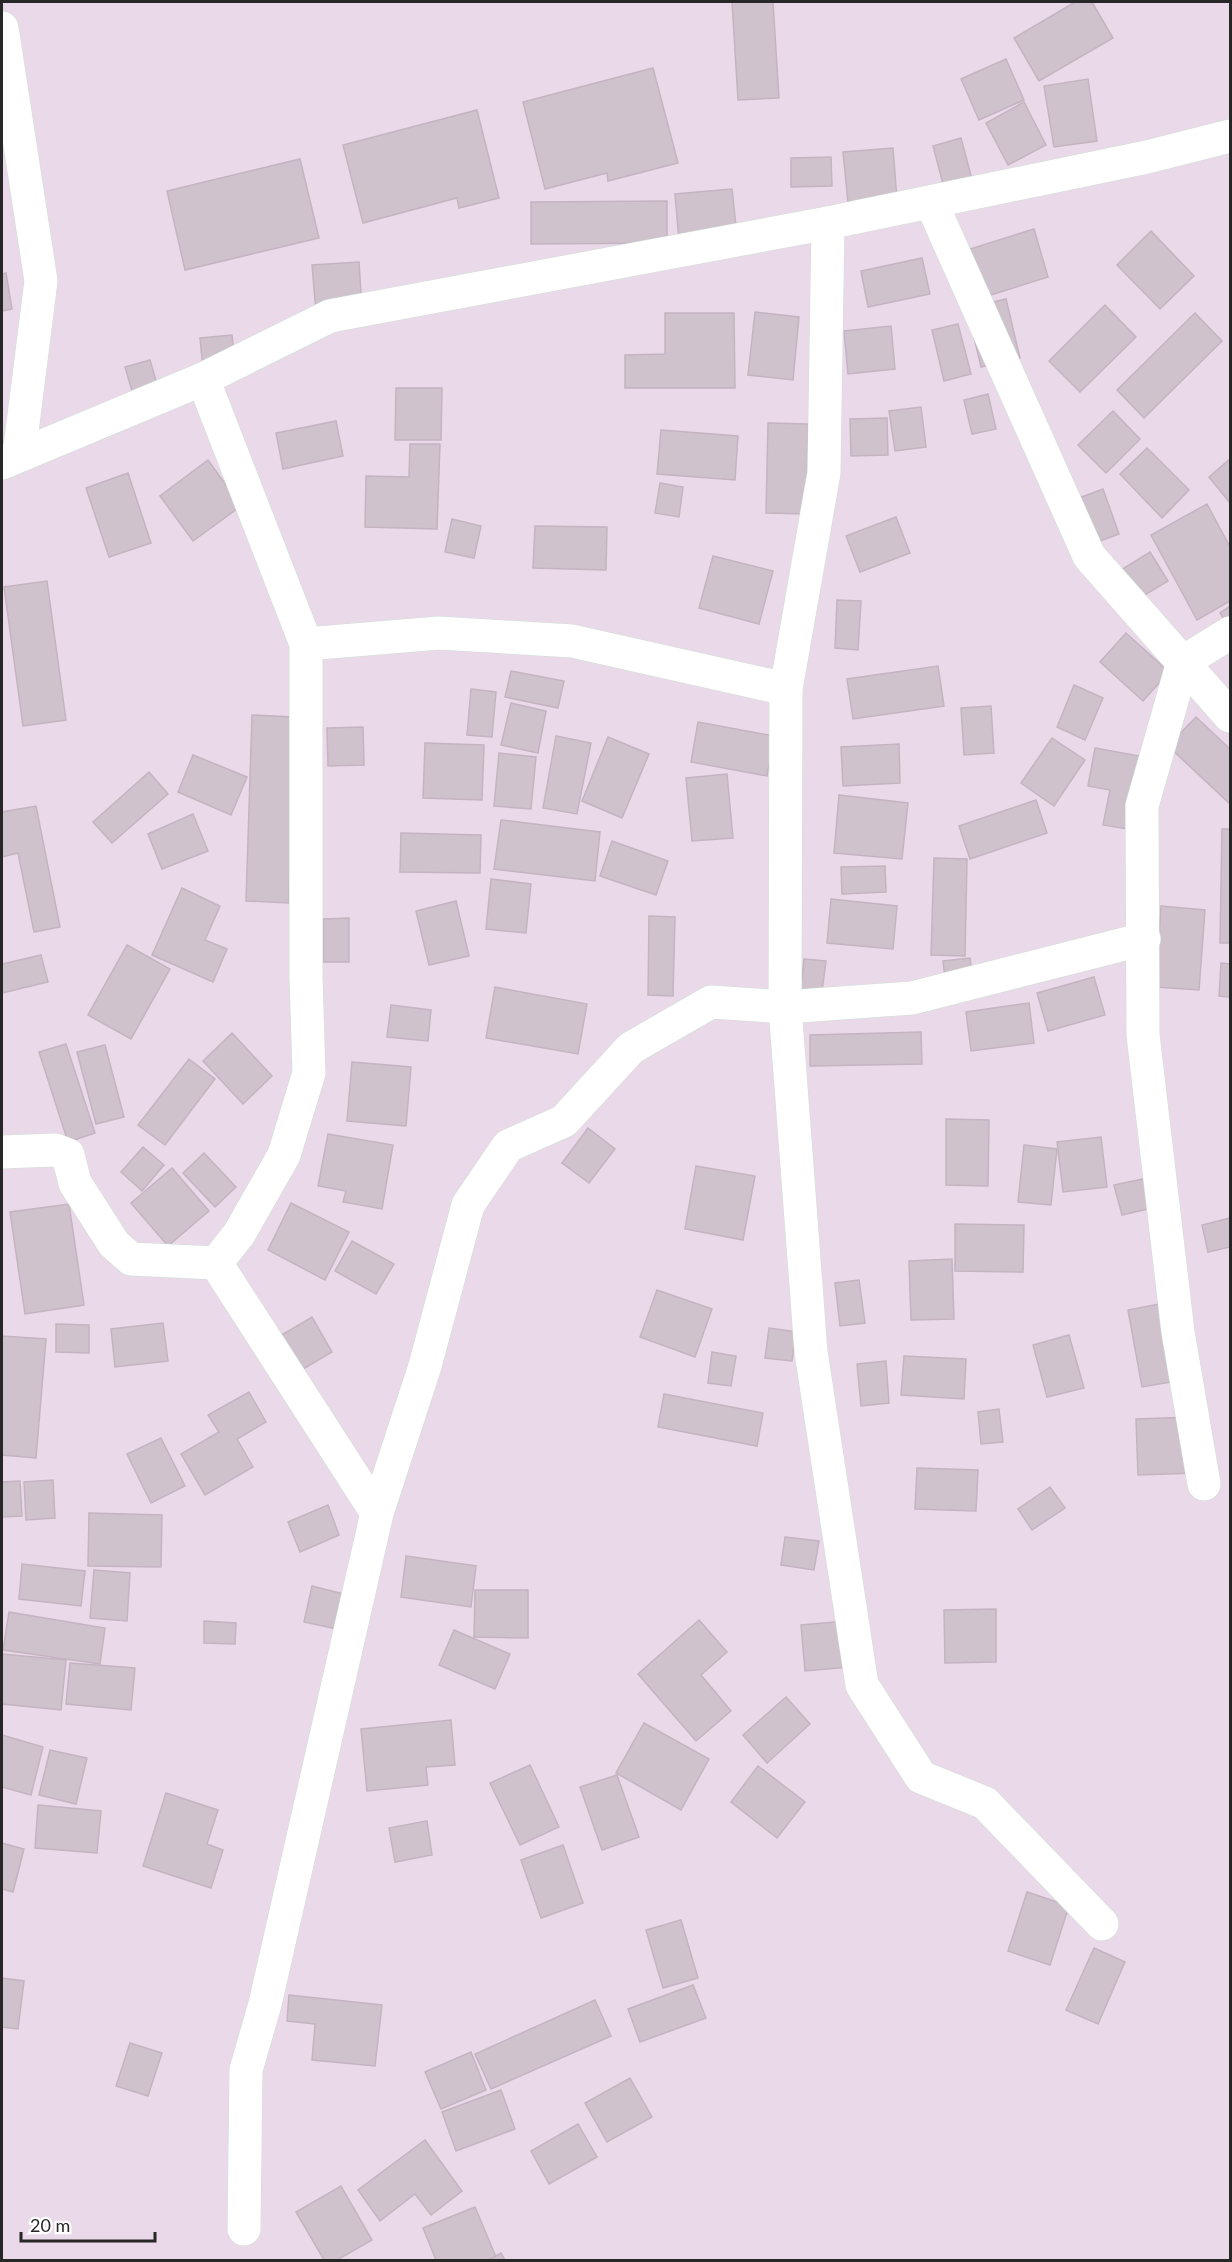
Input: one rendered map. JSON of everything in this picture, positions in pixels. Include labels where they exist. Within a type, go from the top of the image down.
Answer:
[{"type":"street","points":[[2,28],[41,281],[10,459]]},
{"type":"street","points":[[10,459],[203,379],[330,316],[828,223],[1147,157],[1230,136]]},
{"type":"street","points":[[931,202],[1089,556],[1230,716]]},
{"type":"street","points":[[828,223],[824,472],[786,689],[785,1007],[811,1352],[862,1685],[921,1777],[985,1803],[1102,1924]]},
{"type":"street","points":[[203,379],[306,644],[305,932],[309,1072],[284,1155],[239,1234],[216,1263]]},
{"type":"street","points":[[306,644],[439,633],[572,641],[786,689]]},
{"type":"street","points":[[1204,1484],[1178,1332],[1143,1035],[1142,806],[1183,662],[1230,633]]},
{"type":"street","points":[[244,2229],[246,2070],[265,2004],[377,1513],[425,1366],[468,1205],[508,1146],[564,1121],[631,1048],[711,1002],[785,1007],[912,998],[1144,939]]},
{"type":"street","points":[[2,1152],[56,1150],[68,1155],[75,1183],[114,1244],[131,1259],[216,1263]]},
{"type":"street","points":[[216,1263],[377,1513]]},
{"type":"building","points":[[732,2],[773,2],[779,98],[738,100]]},
{"type":"building","points":[[1075,2],[1092,2],[1113,38],[1039,81],[1014,38]]},
{"type":"building","points":[[1006,59],[1024,100],[979,120],[961,79]]},
{"type":"building","points":[[653,68],[678,163],[608,181],[607,173],[545,189],[523,102]]},
{"type":"building","points":[[1088,79],[1097,141],[1054,147],[1044,86]]},
{"type":"building","points":[[1024,102],[1046,145],[1008,165],[986,123]]},
{"type":"building","points":[[477,110],[499,198],[459,208],[457,198],[363,223],[343,145]]},
{"type":"building","points":[[961,138],[974,187],[946,195],[933,146]]},
{"type":"building","points":[[893,148],[897,199],[848,203],[843,152]]},
{"type":"building","points":[[831,157],[832,186],[791,187],[791,158]]},
{"type":"building","points":[[300,159],[319,238],[185,270],[167,191]]},
{"type":"building","points":[[732,189],[737,235],[679,241],[675,194]]},
{"type":"building","points":[[667,201],[667,243],[531,244],[531,202]]},
{"type":"building","points":[[1034,229],[1048,277],[962,304],[948,256]]},
{"type":"building","points":[[1151,231],[1194,276],[1160,309],[1117,265]]},
{"type":"building","points":[[922,258],[930,294],[868,307],[861,271]]},
{"type":"building","points":[[359,262],[362,308],[316,312],[312,265]]},
{"type":"building","points":[[6,273],[12,309],[2,311],[2,274]]},
{"type":"building","points":[[1006,299],[1020,358],[981,367],[967,308]]},
{"type":"building","points":[[1105,305],[1136,337],[1080,392],[1049,361]]},
{"type":"building","points":[[755,312],[799,317],[793,380],[748,375]]},
{"type":"building","points":[[665,313],[734,313],[735,388],[625,388],[625,355],[665,354]]},
{"type":"building","points":[[1195,313],[1222,341],[1144,418],[1117,390]]},
{"type":"building","points":[[958,324],[971,374],[944,381],[932,330]]},
{"type":"building","points":[[891,326],[895,369],[848,374],[844,331]]},
{"type":"building","points":[[232,335],[235,366],[203,369],[200,338]]},
{"type":"building","points":[[150,360],[159,391],[134,398],[125,367]]},
{"type":"building","points":[[396,388],[442,388],[441,440],[395,440]]},
{"type":"building","points":[[988,394],[996,429],[972,434],[964,400]]},
{"type":"building","points":[[921,407],[926,447],[895,451],[889,411]]},
{"type":"building","points":[[1113,411],[1140,439],[1106,473],[1078,445]]},
{"type":"building","points":[[887,418],[888,455],[851,456],[850,419]]},
{"type":"building","points":[[336,421],[343,456],[283,469],[276,433]]},
{"type":"building","points":[[768,423],[808,424],[807,514],[766,513]]},
{"type":"building","points":[[661,430],[738,436],[735,480],[657,474]]},
{"type":"building","points":[[410,444],[440,444],[437,529],[365,527],[366,476],[409,477]]},
{"type":"building","points":[[1147,448],[1189,490],[1162,518],[1120,474]]},
{"type":"building","points":[[1230,459],[1230,503],[1209,477]]},
{"type":"building","points":[[208,460],[241,506],[193,541],[160,496]]},
{"type":"building","points":[[128,473],[151,543],[109,557],[86,488]]},
{"type":"building","points":[[660,483],[683,487],[679,517],[655,513]]},
{"type":"building","points":[[1103,489],[1119,534],[1079,549],[1063,504]]},
{"type":"building","points":[[1207,504],[1230,547],[1230,601],[1197,620],[1151,535]]},
{"type":"building","points":[[896,517],[910,553],[860,572],[846,536]]},
{"type":"building","points":[[452,519],[481,526],[474,558],[445,552]]},
{"type":"building","points":[[535,526],[607,527],[606,570],[533,568]]},
{"type":"building","points":[[1150,552],[1168,581],[1133,602],[1116,573]]},
{"type":"building","points":[[713,556],[773,571],[759,624],[699,608]]},
{"type":"building","points":[[47,581],[66,720],[23,726],[4,587]]},
{"type":"building","points":[[837,600],[861,601],[858,650],[835,648]]},
{"type":"building","points":[[1230,606],[1230,629],[1220,613]]},
{"type":"building","points":[[1126,633],[1169,672],[1143,701],[1100,662]]},
{"type":"building","points":[[938,666],[944,706],[853,719],[847,679]]},
{"type":"building","points":[[511,671],[564,681],[558,708],[505,697]]},
{"type":"building","points":[[1074,685],[1103,698],[1085,740],[1057,727]]},
{"type":"building","points":[[471,689],[496,692],[492,737],[467,735]]},
{"type":"building","points":[[511,703],[546,711],[538,753],[501,745]]},
{"type":"building","points":[[991,706],[994,753],[964,755],[961,708]]},
{"type":"building","points":[[252,715],[293,717],[289,903],[246,901]]},
{"type":"building","points":[[1196,717],[1230,749],[1230,804],[1168,746]]},
{"type":"building","points":[[698,722],[774,736],[767,776],[691,762]]},
{"type":"building","points":[[363,727],[364,765],[328,766],[327,728]]},
{"type":"building","points":[[556,736],[591,743],[577,814],[543,808]]},
{"type":"building","points":[[608,737],[649,754],[622,818],[582,801]]},
{"type":"building","points":[[1052,738],[1085,760],[1054,806],[1021,783]]},
{"type":"building","points":[[425,743],[484,745],[482,800],[423,798]]},
{"type":"building","points":[[899,744],[900,783],[843,786],[841,747]]},
{"type":"building","points":[[1095,748],[1145,757],[1133,830],[1103,825],[1110,790],[1088,786]]},
{"type":"building","points":[[499,753],[536,757],[531,809],[494,806]]},
{"type":"building","points":[[193,755],[247,777],[231,815],[178,792]]},
{"type":"building","points":[[149,772],[168,794],[112,843],[93,822]]},
{"type":"building","points":[[727,774],[733,838],[692,841],[686,778]]},
{"type":"building","points":[[839,795],[908,803],[902,859],[834,853]]},
{"type":"building","points":[[1036,800],[1047,833],[970,859],[959,826]]},
{"type":"building","points":[[36,806],[60,927],[34,932],[18,853],[2,857],[2,812]]},
{"type":"building","points":[[193,814],[208,851],[162,869],[148,834]]},
{"type":"building","points":[[501,820],[600,832],[595,881],[494,869]]},
{"type":"building","points":[[1222,829],[1230,829],[1230,943],[1220,943]]},
{"type":"building","points":[[401,833],[481,835],[480,873],[400,872]]},
{"type":"building","points":[[612,841],[668,861],[656,895],[600,876]]},
{"type":"building","points":[[934,858],[967,859],[965,956],[931,955]]},
{"type":"building","points":[[885,866],[886,892],[842,894],[841,867]]},
{"type":"building","points":[[491,879],[531,884],[526,933],[486,929]]},
{"type":"building","points":[[182,888],[220,906],[205,940],[227,949],[213,982],[152,955]]},
{"type":"building","points":[[831,899],[897,906],[893,949],[827,943]]},
{"type":"building","points":[[456,901],[469,956],[429,965],[416,911]]},
{"type":"building","points":[[1161,906],[1205,910],[1199,990],[1156,987]]},
{"type":"building","points":[[649,916],[675,917],[673,996],[648,995]]},
{"type":"building","points":[[349,918],[349,962],[323,962],[323,919]]},
{"type":"building","points":[[127,945],[170,969],[131,1039],[88,1015]]},
{"type":"building","points":[[41,955],[48,982],[2,993],[2,964]]},
{"type":"building","points":[[970,958],[973,983],[946,986],[943,961]]},
{"type":"building","points":[[804,959],[826,961],[821,999],[800,997]]},
{"type":"building","points":[[1221,963],[1230,964],[1230,997],[1219,996]]},
{"type":"building","points":[[1094,977],[1105,1015],[1048,1031],[1037,993]]},
{"type":"building","points":[[495,987],[587,1004],[578,1054],[486,1038]]},
{"type":"building","points":[[1029,1003],[1034,1043],[971,1051],[966,1012]]},
{"type":"building","points":[[391,1005],[431,1010],[428,1041],[387,1037]]},
{"type":"building","points":[[921,1032],[922,1064],[810,1066],[810,1035]]},
{"type":"building","points":[[232,1033],[272,1076],[243,1104],[203,1061]]},
{"type":"building","points":[[66,1044],[95,1133],[68,1142],[39,1052]]},
{"type":"building","points":[[105,1045],[124,1117],[96,1124],[77,1052]]},
{"type":"building","points":[[189,1059],[215,1079],[165,1145],[138,1125]]},
{"type":"building","points":[[352,1062],[411,1067],[406,1126],[347,1121]]},
{"type":"building","points":[[946,1119],[989,1120],[988,1186],[946,1185]]},
{"type":"building","points":[[588,1128],[615,1149],[589,1183],[562,1163]]},
{"type":"building","points":[[328,1134],[393,1145],[382,1209],[343,1202],[346,1191],[318,1186]]},
{"type":"building","points":[[1101,1137],[1107,1187],[1063,1192],[1057,1142]]},
{"type":"building","points":[[1024,1145],[1057,1149],[1051,1205],[1018,1202]]},
{"type":"building","points":[[143,1147],[164,1165],[142,1191],[121,1172]]},
{"type":"building","points":[[204,1153],[236,1187],[215,1207],[183,1173]]},
{"type":"building","points":[[696,1166],[755,1176],[743,1240],[685,1229]]},
{"type":"building","points":[[172,1168],[209,1211],[168,1246],[131,1203]]},
{"type":"building","points":[[1162,1175],[1169,1204],[1122,1215],[1114,1185]]},
{"type":"building","points":[[291,1203],[349,1232],[325,1280],[268,1250]]},
{"type":"building","points":[[69,1204],[84,1305],[25,1314],[10,1212]]},
{"type":"building","points":[[1230,1218],[1230,1247],[1208,1252],[1202,1225]]},
{"type":"building","points":[[955,1224],[1024,1225],[1023,1272],[955,1271]]},
{"type":"building","points":[[352,1241],[394,1264],[376,1294],[335,1271]]},
{"type":"building","points":[[952,1259],[954,1319],[911,1320],[909,1261]]},
{"type":"building","points":[[859,1280],[865,1323],[840,1326],[835,1283]]},
{"type":"building","points":[[657,1290],[712,1309],[695,1357],[640,1337]]},
{"type":"building","points":[[1175,1301],[1189,1379],[1142,1387],[1128,1310]]},
{"type":"building","points":[[312,1317],[332,1352],[288,1378],[268,1343]]},
{"type":"building","points":[[163,1323],[168,1361],[115,1367],[111,1329]]},
{"type":"building","points":[[56,1324],[89,1325],[89,1353],[56,1352]]},
{"type":"building","points":[[769,1328],[796,1332],[792,1361],[765,1358]]},
{"type":"building","points":[[1069,1335],[1084,1388],[1047,1397],[1033,1345]]},
{"type":"building","points":[[2,1336],[46,1339],[36,1458],[2,1455]]},
{"type":"building","points":[[712,1352],[736,1356],[731,1386],[708,1383]]},
{"type":"building","points":[[904,1356],[966,1359],[964,1399],[901,1395]]},
{"type":"building","points":[[886,1361],[889,1403],[861,1406],[857,1364]]},
{"type":"building","points":[[249,1392],[266,1422],[237,1439],[253,1467],[205,1495],[181,1454],[219,1432],[208,1415]]},
{"type":"building","points":[[664,1394],[763,1413],[757,1446],[658,1427]]},
{"type":"building","points":[[999,1409],[1003,1442],[981,1444],[978,1412]]},
{"type":"building","points":[[1193,1417],[1195,1473],[1138,1475],[1136,1419]]},
{"type":"building","points":[[161,1438],[185,1486],[151,1503],[127,1454]]},
{"type":"building","points":[[917,1468],[978,1470],[976,1511],[915,1509]]},
{"type":"building","points":[[53,1480],[55,1518],[26,1520],[24,1482]]},
{"type":"building","points":[[20,1481],[22,1516],[2,1517],[2,1482]]},
{"type":"building","points":[[1050,1487],[1065,1508],[1032,1530],[1018,1509]]},
{"type":"building","points":[[328,1505],[339,1535],[300,1552],[288,1522]]},
{"type":"building","points":[[89,1513],[162,1515],[161,1567],[88,1566]]},
{"type":"building","points":[[785,1537],[819,1541],[814,1570],[781,1565]]},
{"type":"building","points":[[406,1556],[476,1566],[471,1607],[401,1597]]},
{"type":"building","points":[[22,1564],[85,1571],[81,1606],[19,1599]]},
{"type":"building","points":[[94,1570],[130,1573],[127,1621],[90,1618]]},
{"type":"building","points":[[312,1586],[344,1594],[337,1629],[304,1622]]},
{"type":"building","points":[[475,1590],[528,1590],[528,1638],[474,1637]]},
{"type":"building","points":[[996,1609],[996,1662],[945,1663],[944,1610]]},
{"type":"building","points":[[9,1612],[105,1628],[100,1664],[3,1650]]},
{"type":"building","points":[[699,1620],[727,1652],[701,1675],[731,1711],[696,1741],[638,1674]]},
{"type":"building","points":[[204,1621],[236,1623],[235,1644],[204,1643]]},
{"type":"building","points":[[846,1621],[849,1667],[805,1671],[801,1625]]},
{"type":"building","points":[[454,1630],[510,1654],[495,1689],[439,1665]]},
{"type":"building","points":[[2,1654],[66,1660],[61,1710],[2,1704]]},
{"type":"building","points":[[70,1663],[135,1668],[131,1710],[66,1704]]},
{"type":"building","points":[[786,1697],[810,1724],[767,1763],[743,1735]]},
{"type":"building","points":[[451,1720],[455,1765],[426,1767],[428,1785],[367,1791],[361,1729]]},
{"type":"building","points":[[644,1723],[709,1759],[681,1810],[616,1773]]},
{"type":"building","points":[[2,1735],[43,1747],[31,1795],[2,1787]]},
{"type":"building","points":[[50,1750],[87,1758],[76,1804],[39,1795]]},
{"type":"building","points":[[530,1765],[559,1827],[520,1845],[490,1783]]},
{"type":"building","points":[[758,1766],[805,1802],[777,1838],[731,1802]]},
{"type":"building","points":[[617,1775],[639,1837],[602,1850],[580,1787]]},
{"type":"building","points":[[166,1793],[218,1810],[207,1844],[223,1850],[211,1888],[143,1866]]},
{"type":"building","points":[[38,1805],[101,1811],[97,1853],[35,1848]]},
{"type":"building","points":[[427,1821],[432,1855],[395,1862],[389,1828]]},
{"type":"building","points":[[2,1843],[24,1849],[13,1892],[2,1889]]},
{"type":"building","points":[[563,1845],[583,1903],[541,1918],[521,1860]]},
{"type":"building","points":[[1027,1892],[1069,1906],[1050,1965],[1008,1951]]},
{"type":"building","points":[[681,1920],[698,1978],[663,1988],[646,1930]]},
{"type":"building","points":[[1094,1948],[1125,1962],[1098,2024],[1066,2010]]},
{"type":"building","points":[[2,1978],[24,1981],[18,2029],[2,2027]]},
{"type":"building","points":[[693,1985],[706,2018],[640,2042],[628,2009]]},
{"type":"building","points":[[289,1995],[382,2005],[375,2066],[312,2060],[315,2024],[287,2021]]},
{"type":"building","points":[[595,2000],[611,2036],[491,2089],[475,2054]]},
{"type":"building","points":[[130,2043],[162,2053],[148,2096],[116,2086]]},
{"type":"building","points":[[471,2052],[486,2090],[441,2109],[425,2072]]},
{"type":"building","points":[[630,2078],[652,2117],[607,2142],[585,2103]]},
{"type":"building","points":[[501,2090],[515,2129],[456,2151],[442,2112]]},
{"type":"building","points":[[578,2124],[597,2157],[549,2184],[531,2151]]},
{"type":"building","points":[[425,2140],[462,2191],[431,2215],[415,2194],[380,2221],[358,2190]]},
{"type":"building","points":[[341,2186],[372,2240],[337,2260],[324,2260],[296,2212]]},
{"type":"building","points":[[475,2207],[496,2257],[486,2260],[436,2260],[423,2228]]},
{"type":"building","points":[[501,2253],[505,2260],[489,2260]]}]
